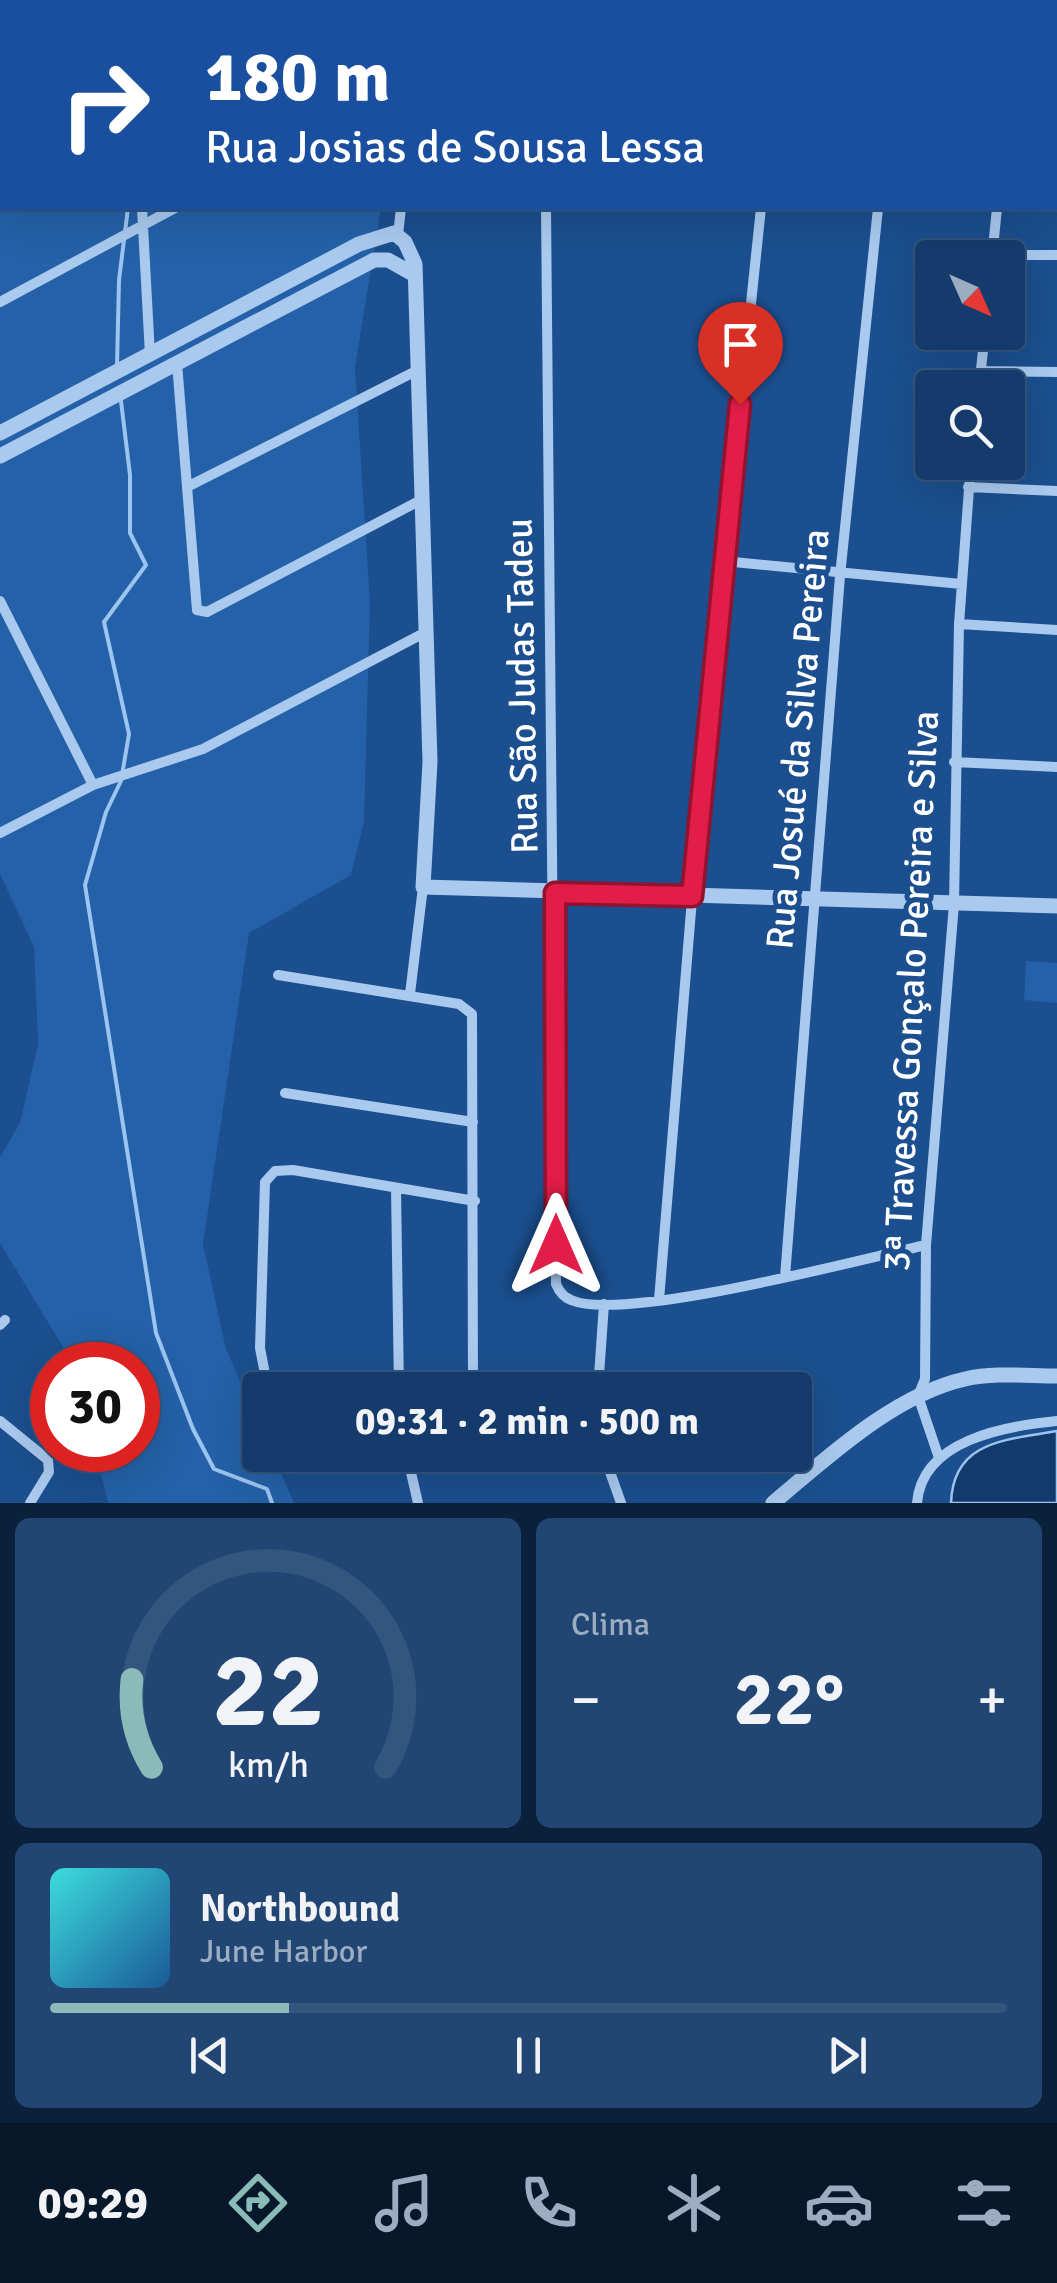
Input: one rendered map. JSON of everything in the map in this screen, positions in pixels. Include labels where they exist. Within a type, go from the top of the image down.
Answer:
[{"type":"street","points":[[142,210],[150,356]]},
{"type":"street","points":[[0,302],[171,210]]},
{"type":"street","points":[[401,210],[398,236],[414,257],[430,762],[424,887],[410,994]]},
{"type":"street","name":"Rua São Judas Tadeu","points":[[546,210],[556,1284],[572,1301],[604,1304]]},
{"type":"street","points":[[660,1300],[723,561],[762,210]]},
{"type":"street","name":"Rua Josué da Silva Pereira","points":[[785,1276],[840,576],[878,210]]},
{"type":"street","points":[[994,240],[997,210]]},
{"type":"street","points":[[0,433],[380,235],[398,236]]},
{"type":"street","points":[[1025,256],[1057,256]]},
{"type":"street","points":[[0,456],[306,293],[381,259],[413,274]]},
{"type":"street","points":[[298,277],[306,293]]},
{"type":"street","points":[[177,363],[197,610],[206,612],[420,500]]},
{"type":"street","points":[[188,487],[416,371]]},
{"type":"street","points":[[1025,372],[1057,372]]},
{"type":"street","name":"3ª Travessa Gonçalo Pereira e Silva","points":[[939,1458],[918,1396],[924,1379],[926,1245],[954,904],[954,762],[969,480]]},
{"type":"street","points":[[968,487],[1057,492]]},
{"type":"street","points":[[723,561],[840,576],[961,584]]},
{"type":"street","points":[[0,602],[94,786]]},
{"type":"street","points":[[959,624],[1057,630]]},
{"type":"street","points":[[0,834],[94,786],[202,749],[426,632]]},
{"type":"street","points":[[954,762],[1057,767]]},
{"type":"street","points":[[424,887],[1057,906]]},
{"type":"street","points":[[278,975],[465,1006],[473,1022],[474,1372]]},
{"type":"street","points":[[285,1093],[473,1122]]},
{"type":"street","points":[[265,1372],[260,1348],[268,1176],[276,1170],[293,1170],[475,1201]]},
{"type":"street","points":[[396,1188],[399,1372]]},
{"type":"street","points":[[599,1372],[604,1304],[660,1300],[926,1245]]},
{"type":"street","points":[[773,1503],[918,1396],[970,1378],[1057,1376]]},
{"type":"street","points":[[0,1421],[43,1454],[50,1466],[30,1503]]},
{"type":"street","points":[[917,1503],[923,1476],[939,1458],[967,1442],[1057,1421]]},
{"type":"street","points":[[411,1472],[418,1503]]},
{"type":"street","points":[[610,1472],[621,1503]]},
{"type":"shaded area","points":[[0,210],[381,210],[355,367],[370,604],[364,821],[351,875],[249,933],[203,1244],[226,1349],[242,1385],[242,1472],[280,1472],[294,1503],[108,1503],[100,1472],[160,1472],[160,1342],[60,1342],[0,1243],[0,1157],[20,1123],[38,1044],[34,947],[0,874]]},
{"type":"shaded area","points":[[1026,961],[1057,963],[1057,1003],[1024,1000]]},
{"type":"shaded area","points":[[1057,1431],[1057,1503],[951,1503],[961,1466],[972,1455],[1002,1441]]},
{"type":"waterway","points":[[117,366],[119,280],[128,210]]},
{"type":"waterway","points":[[121,401],[130,475],[130,533],[146,565],[104,622],[129,734],[121,781],[106,812],[85,885],[156,1333],[193,1429],[214,1469],[267,1489],[272,1503]]},
{"type":"route","points":[[556,1245],[555,893],[692,896],[740,404]]}]
